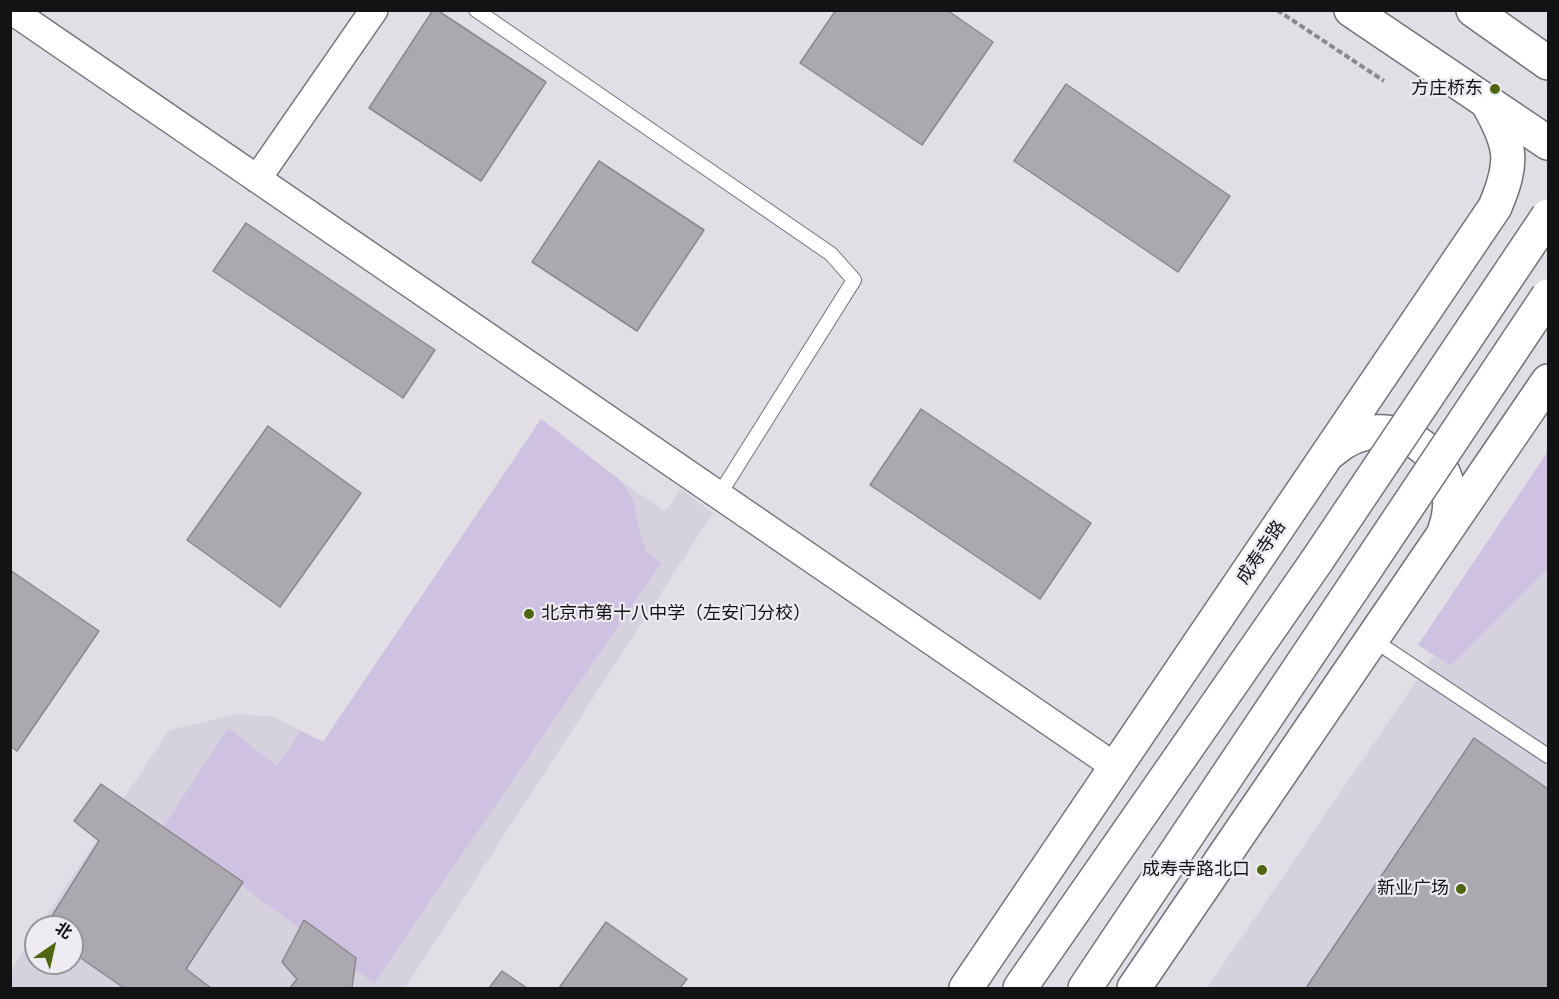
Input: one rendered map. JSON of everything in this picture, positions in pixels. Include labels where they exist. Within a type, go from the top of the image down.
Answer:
[{"type":"main road","points":[[1351,10],[1548,143]]},
{"type":"main road","points":[[1473,10],[1548,63]]},
{"type":"main road","name":"成寿寺路","points":[[966,988],[1114,766],[1495,207],[1509,165],[1508,147],[1502,127],[1488,104]]},
{"type":"main road","points":[[1020,988],[1316,562],[1548,216]]},
{"type":"main road","points":[[1085,988],[1548,296]]},
{"type":"main road","points":[[1134,988],[1548,381]]},
{"type":"main road","points":[[1327,456],[1339,445],[1354,437],[1370,433],[1388,432],[1404,436],[1419,444],[1442,468],[1448,484],[1451,501],[1449,518],[1443,534]]},
{"type":"street","points":[[11,10],[1114,766]]},
{"type":"street","points":[[257,179],[374,10]]},
{"type":"lane","points":[[476,10],[831,254],[854,280],[719,495]]},
{"type":"lane","points":[[1372,639],[1548,756]]},
{"type":"path","points":[[1277,10],[1284,12],[1384,81]]},
{"type":"shaded area","name":"北京市第十八中学（左安门分校）","points":[[541,419],[621,481],[665,511],[681,489],[713,513],[405,988],[11,988],[11,970],[24,950],[24,975],[84,975],[84,915],[47,915],[169,730],[238,714],[274,717],[323,742]]},
{"type":"shaded area","name":"北京市第十八中学（左安门分校）","points":[[541,419],[621,481],[634,503],[646,552],[661,563],[374,983],[163,828],[228,728],[277,766],[301,731],[323,742]]},
{"type":"shaded area","points":[[1548,451],[1548,568],[1451,666],[1418,645]]},
{"type":"shaded area","name":"新业广场","points":[[1548,568],[1548,988],[1207,988],[1434,655],[1451,666]]},
{"type":"building","points":[[433,10],[437,10],[546,82],[481,181],[369,108]]},
{"type":"building","points":[[836,10],[947,10],[993,42],[922,145],[800,63]]},
{"type":"building","points":[[1066,84],[1230,196],[1178,272],[1014,161]]},
{"type":"building","points":[[599,161],[704,230],[637,331],[532,262]]},
{"type":"building","points":[[246,223],[435,350],[403,398],[213,271]]},
{"type":"building","points":[[921,409],[1091,523],[1040,599],[870,485]]},
{"type":"building","points":[[268,426],[361,493],[280,607],[187,540]]},
{"type":"building","points":[[10,570],[99,631],[17,751],[10,746]]},
{"type":"building","name":"新业广场","points":[[1474,738],[1548,789],[1548,988],[1306,988]]},
{"type":"building","points":[[101,784],[243,882],[186,969],[211,988],[124,988],[84,960],[84,915],[53,915],[99,841],[74,821]]},
{"type":"building","points":[[304,920],[356,958],[352,988],[290,988],[297,979],[282,962]]},
{"type":"building","points":[[606,922],[687,979],[680,988],[559,988]]},
{"type":"building","points":[[502,971],[527,988],[489,988]]},
{"type":"place","name":"方庄桥东","points":[[1495,89]]},
{"type":"place","name":"北京市第十八中学（左安门分校）","points":[[529,614]]},
{"type":"place","name":"成寿寺路北口","points":[[1262,870]]},
{"type":"place","name":"新业广场","points":[[1461,889]]}]
